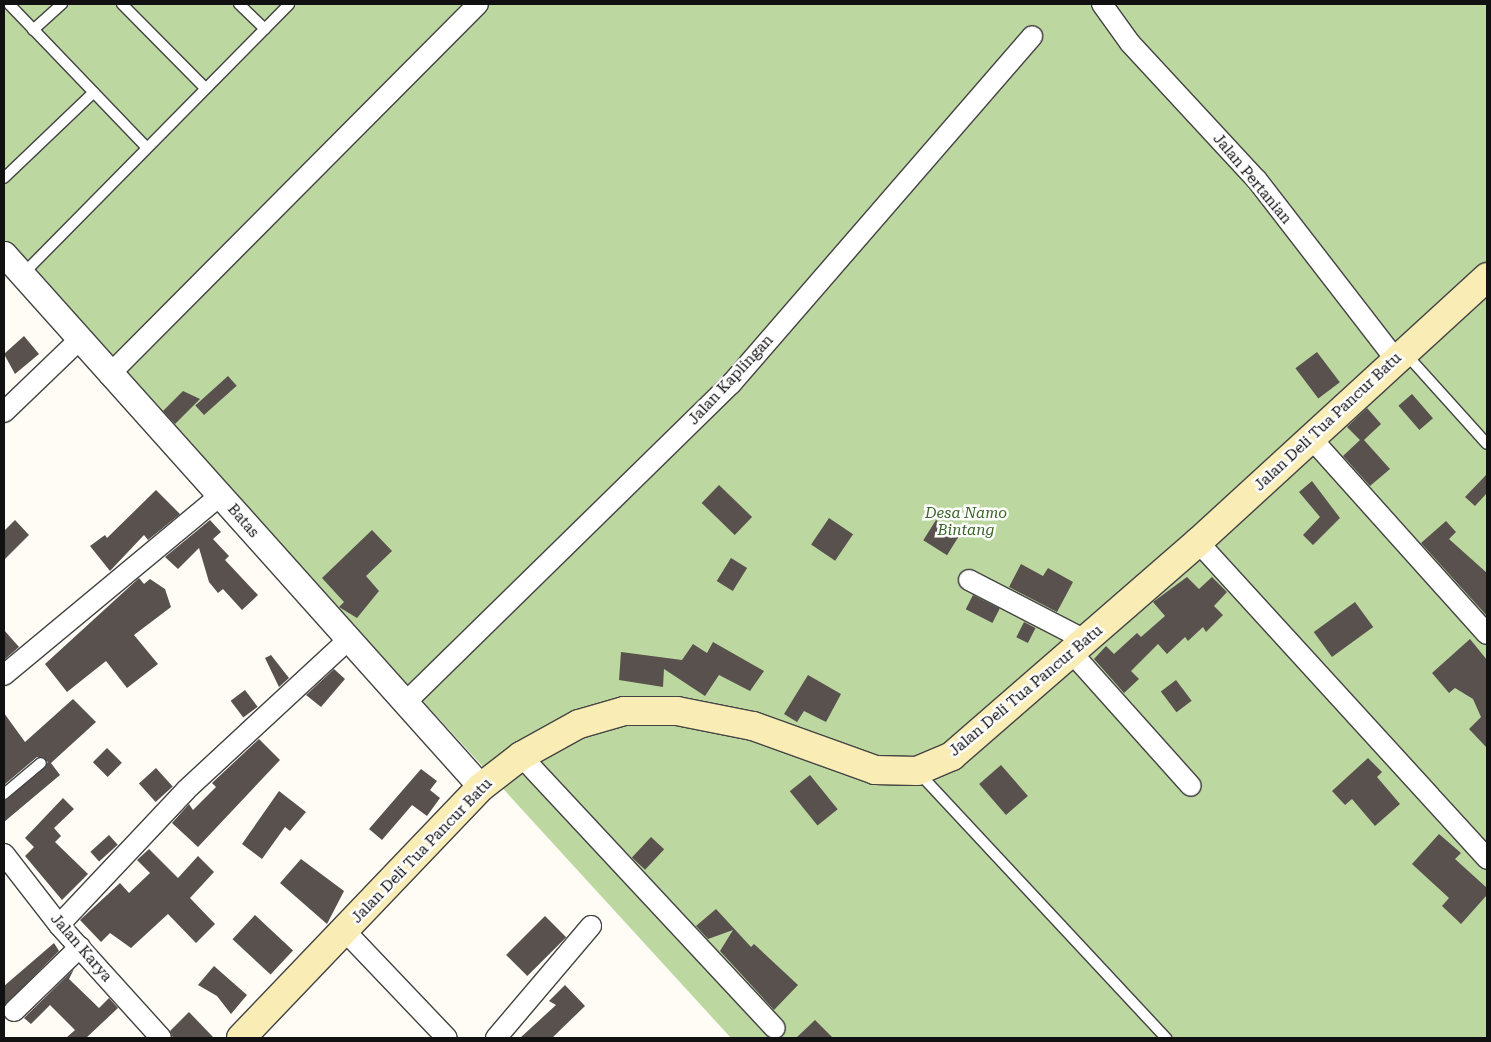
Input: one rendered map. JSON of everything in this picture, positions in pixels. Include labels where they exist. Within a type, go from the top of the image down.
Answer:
[{"type":"main road","name":"Jalan Deli Tua Pancur Batu","points":[[242,1038],[482,787],[521,756],[601,716],[624,711],[677,711],[753,726],[858,767],[917,771],[968,744],[1198,542],[1487,277]]},
{"type":"street","points":[[109,375],[478,4]]},
{"type":"street","name":"Jalan Pertanian","points":[[1102,4],[1130,43],[1257,180],[1400,356]]},
{"type":"street","name":"Jalan Kaplingan","points":[[406,702],[731,384],[1032,36]]},
{"type":"street","name":"Batas","points":[[4,254],[78,341],[482,787]]},
{"type":"street","points":[[4,412],[78,341]]},
{"type":"street","points":[[1311,438],[1487,634]]},
{"type":"street","points":[[4,675],[220,496]]},
{"type":"street","points":[[1198,542],[1487,859]]},
{"type":"street","points":[[968,580],[1080,647],[1191,786]]},
{"type":"street","points":[[59,925],[186,790],[348,640]]},
{"type":"street","points":[[521,756],[775,1028]]},
{"type":"street","name":"Jalan Karya","points":[[4,854],[59,925],[161,1038]]},
{"type":"street","points":[[496,1038],[591,926]]},
{"type":"street","points":[[344,930],[447,1038]]},
{"type":"street","points":[[14,1011],[80,947]]},
{"type":"lane","points":[[8,4],[146,147]]},
{"type":"lane","points":[[33,30],[62,4]]},
{"type":"lane","points":[[122,4],[205,88]]},
{"type":"lane","points":[[239,4],[265,29]]},
{"type":"lane","points":[[22,275],[146,147],[289,4]]},
{"type":"lane","points":[[4,178],[94,92]]},
{"type":"lane","points":[[1400,356],[1487,444]]},
{"type":"lane","points":[[4,794],[41,763]]},
{"type":"lane","points":[[917,771],[1166,1038]]},
{"type":"green space","name":"Desa Namo Bintang","points":[[4,4],[1487,4],[1487,1038],[731,1038],[4,243]]},
{"type":"building","points":[[24,336],[39,354],[15,374],[4,354]]},
{"type":"building","points":[[1317,352],[1340,382],[1318,399],[1295,368]]},
{"type":"building","points":[[228,376],[237,386],[204,415],[195,405]]},
{"type":"building","points":[[183,391],[200,399],[175,424],[163,411]]},
{"type":"building","points":[[1412,394],[1433,418],[1419,430],[1398,406]]},
{"type":"building","points":[[1367,408],[1381,424],[1364,440],[1390,469],[1370,486],[1343,456],[1360,440],[1347,427]]},
{"type":"building","points":[[1487,474],[1487,493],[1475,506],[1465,497]]},
{"type":"building","points":[[1312,481],[1340,518],[1313,545],[1303,535],[1320,517],[1299,492]]},
{"type":"building","points":[[719,485],[752,517],[735,535],[702,503]]},
{"type":"building","points":[[156,490],[180,514],[148,540],[144,535],[110,571],[90,546],[105,535],[107,538]]},
{"type":"building","points":[[829,518],[853,534],[835,561],[811,545]]},
{"type":"building","points":[[15,520],[29,535],[4,560],[4,531]]},
{"type":"building","points":[[210,520],[221,532],[213,539],[229,556],[225,560],[258,595],[242,610],[223,589],[218,593],[209,582],[199,548],[178,569],[165,557]]},
{"type":"building","points":[[936,520],[960,535],[947,555],[923,540]]},
{"type":"building","points":[[1446,521],[1456,532],[1449,539],[1487,573],[1487,616],[1421,543]]},
{"type":"building","points":[[372,530],[392,551],[366,576],[379,591],[357,618],[339,607],[344,602],[322,578]]},
{"type":"building","points":[[731,558],[747,568],[733,591],[717,581]]},
{"type":"building","points":[[1021,564],[1043,576],[1048,568],[1073,582],[1057,612],[1009,587]]},
{"type":"building","points":[[1187,577],[1199,589],[1212,577],[1227,592],[1214,606],[1223,615],[1206,632],[1203,627],[1188,641],[1185,637],[1167,654],[1158,644],[1131,671],[1139,679],[1124,693],[1094,659],[1106,646],[1114,654],[1137,633],[1141,637],[1165,616],[1153,602]]},
{"type":"building","points":[[139,578],[144,584],[150,579],[165,589],[171,607],[134,635],[158,664],[127,688],[106,661],[67,692],[45,664]]},
{"type":"building","points":[[973,595],[1000,609],[992,623],[966,609]]},
{"type":"building","points":[[1355,602],[1373,627],[1332,657],[1314,632]]},
{"type":"building","points":[[1024,622],[1036,628],[1028,643],[1016,637]]},
{"type":"building","points":[[4,630],[19,647],[4,660]]},
{"type":"building","points":[[1470,639],[1487,660],[1487,748],[1469,729],[1481,717],[1473,699],[1455,688],[1449,693],[1432,673]]},
{"type":"building","points":[[713,642],[764,671],[750,691],[719,675],[705,696],[664,669],[663,687],[619,680],[621,652],[682,660],[693,644],[707,653]]},
{"type":"building","points":[[271,655],[289,678],[279,687],[265,658]]},
{"type":"building","points":[[334,669],[345,679],[321,707],[306,695]]},
{"type":"building","points":[[808,675],[841,694],[826,722],[804,711],[797,722],[784,714]]},
{"type":"building","points":[[1176,680],[1192,701],[1176,712],[1161,691]]},
{"type":"building","points":[[245,690],[258,707],[243,718],[231,701]]},
{"type":"building","points":[[73,699],[96,722],[51,763],[60,775],[4,822],[4,801],[48,762],[37,757],[4,785],[4,713],[25,742]]},
{"type":"building","points":[[259,739],[280,760],[198,847],[172,823],[189,804],[193,810],[216,787],[212,783]]},
{"type":"building","points":[[107,748],[122,763],[108,777],[93,762]]},
{"type":"building","points":[[1368,758],[1382,772],[1377,777],[1400,804],[1375,826],[1352,799],[1345,805],[1332,791]]},
{"type":"building","points":[[1001,765],[1028,796],[1006,815],[979,784]]},
{"type":"building","points":[[156,768],[173,787],[156,802],[139,783]]},
{"type":"building","points":[[421,769],[437,781],[430,790],[440,798],[427,816],[412,805],[382,840],[369,829]]},
{"type":"building","points":[[810,775],[838,809],[817,826],[790,791]]},
{"type":"building","points":[[279,791],[306,812],[290,831],[285,827],[262,859],[242,844]]},
{"type":"building","points":[[63,798],[74,809],[54,828],[61,836],[55,842],[88,874],[62,900],[25,856],[34,847],[25,838]]},
{"type":"building","points":[[1439,834],[1461,853],[1455,859],[1487,888],[1487,895],[1461,924],[1442,906],[1449,898],[1412,864]]},
{"type":"building","points":[[109,835],[118,845],[99,861],[90,852]]},
{"type":"building","points":[[651,837],[664,849],[645,870],[632,857]]},
{"type":"building","points":[[149,849],[178,878],[198,856],[214,872],[190,898],[215,924],[196,943],[168,914],[131,948],[110,933],[101,942],[80,920],[120,883],[129,893],[150,873],[137,860]]},
{"type":"building","points":[[301,859],[344,891],[327,924],[280,883]]},
{"type":"building","points":[[716,909],[751,947],[754,944],[798,985],[774,1010],[720,951],[733,930],[708,939],[696,926]]},
{"type":"building","points":[[255,915],[293,950],[271,975],[232,939]]},
{"type":"building","points":[[545,916],[566,937],[527,976],[506,955]]},
{"type":"building","points":[[54,943],[59,951],[4,1006],[4,986]]},
{"type":"building","points":[[214,966],[247,995],[231,1014],[217,996],[198,985]]},
{"type":"building","points":[[74,969],[69,979],[99,1008],[109,998],[118,1008],[86,1038],[66,1038],[75,1030],[50,1005],[31,1024],[24,1018]]},
{"type":"building","points":[[565,985],[585,1006],[552,1038],[520,1038],[556,1005],[549,1001]]},
{"type":"building","points":[[189,1012],[214,1038],[173,1038],[170,1031]]},
{"type":"building","points":[[815,1020],[833,1038],[796,1038]]}]
